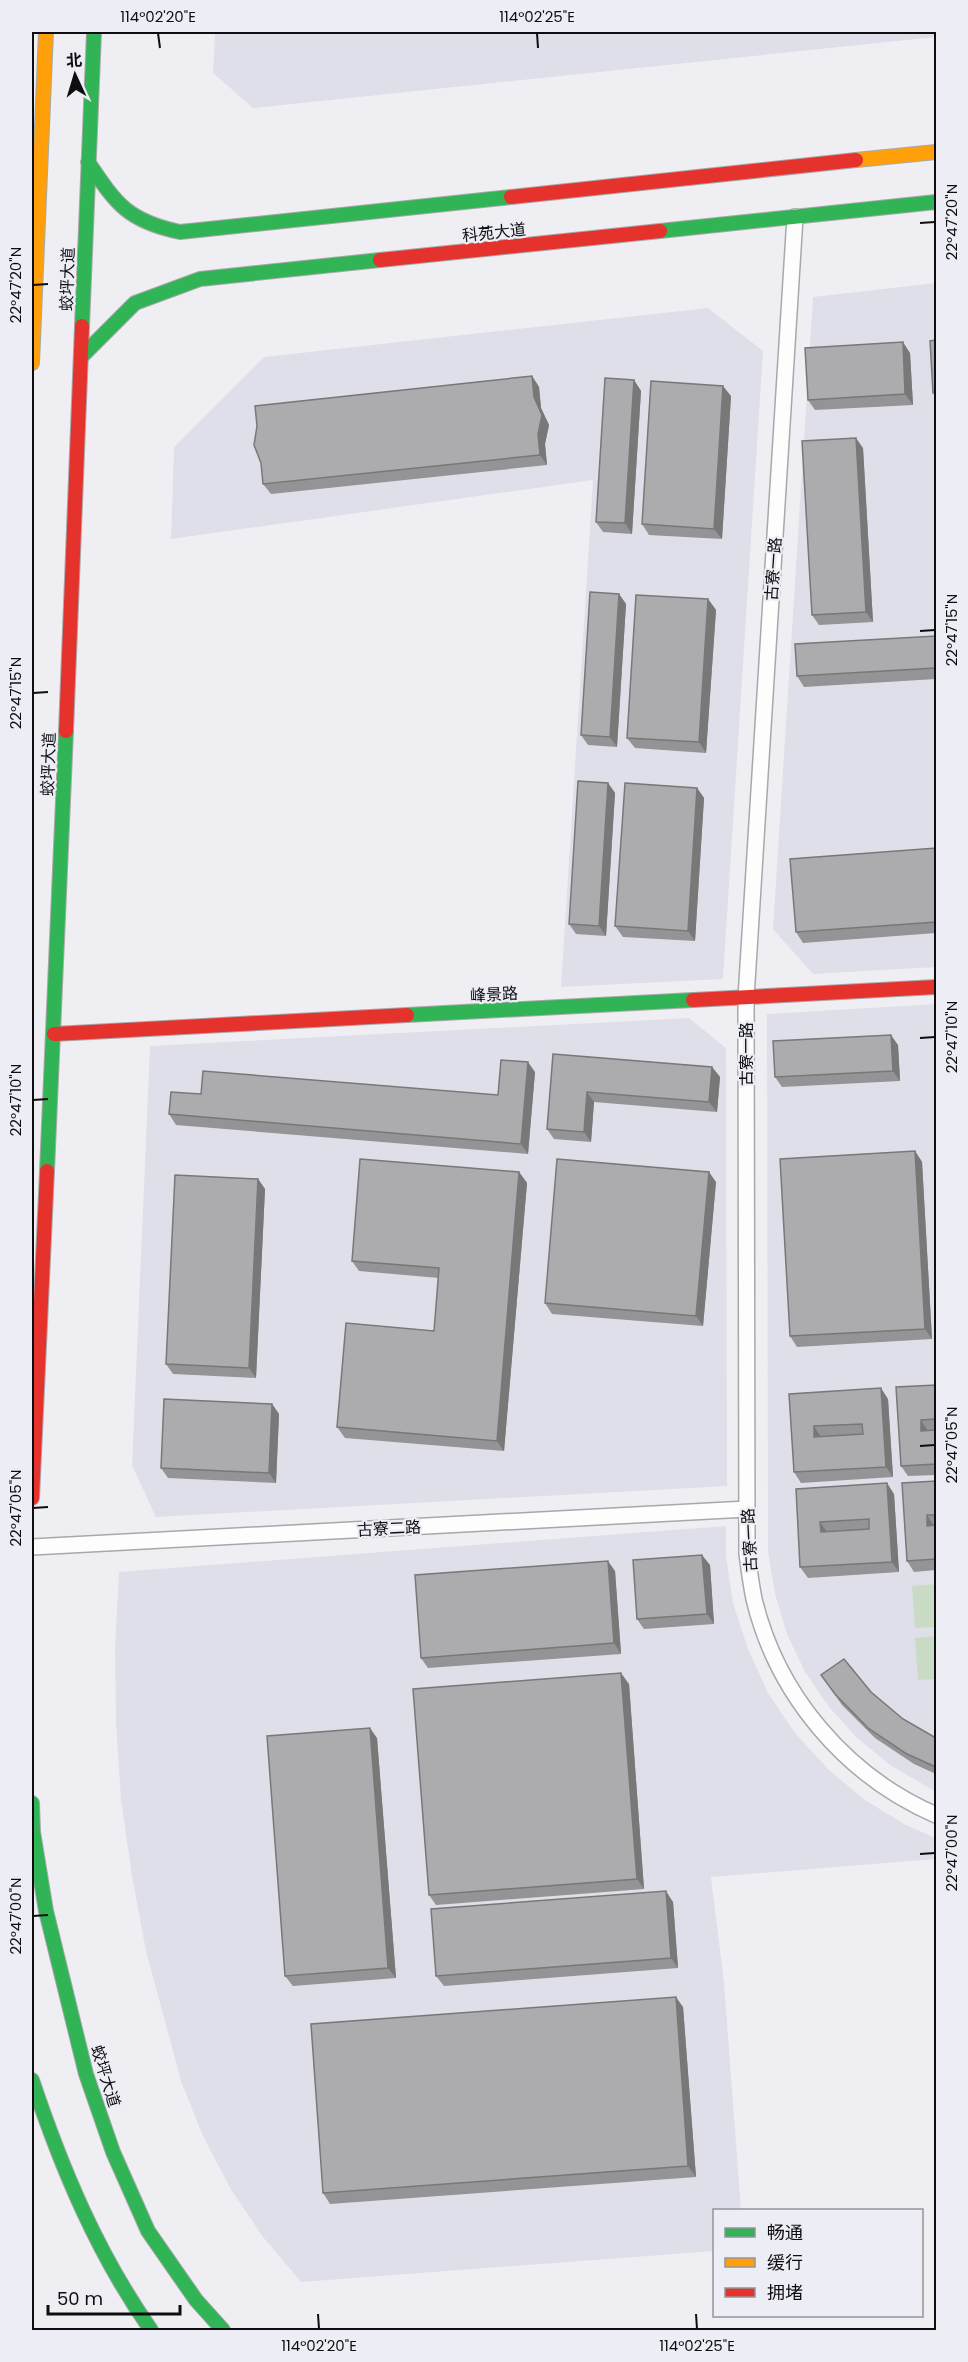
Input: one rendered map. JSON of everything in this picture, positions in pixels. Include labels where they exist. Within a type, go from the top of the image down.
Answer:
[{"type":"main road","name":"蛟坪大道","points":[[32,363],[46,32]]},
{"type":"main road","name":"蛟坪大道","points":[[32,1498],[54,1034],[94,32]]},
{"type":"main road","name":"科苑大道","points":[[88,162],[116,203],[133,217],[155,227],[180,232],[936,152]]},
{"type":"main road","name":"科苑大道","points":[[81,357],[135,303],[200,279],[936,202]]},
{"type":"main road","name":"峰景路","points":[[54,1034],[936,987]]},
{"type":"main road","name":"蛟坪大道","points":[[32,1803],[33,1832],[44,1900],[64,1988],[86,2073],[113,2151],[148,2231],[196,2300],[223,2331]]},
{"type":"main road","points":[[32,2080],[56,2152],[88,2224],[132,2306],[151,2331]]},
{"type":"street","name":"古寮一路","points":[[795,217],[746,998],[747,1554],[754,1599],[767,1642],[787,1683],[812,1720],[842,1754],[877,1783],[936,1815]]},
{"type":"street","name":"古寮二路","points":[[32,1547],[747,1509]]},
{"type":"shaded area","points":[[215,32],[936,32],[936,37],[253,108],[213,73]]},
{"type":"shaded area","points":[[936,283],[936,967],[813,974],[773,929],[813,297]]},
{"type":"shaded area","points":[[708,308],[763,351],[723,979],[561,987],[593,480],[171,539],[174,447],[264,357]]},
{"type":"shaded area","points":[[936,1004],[936,1792],[890,1765],[857,1738],[829,1707],[805,1672],[787,1634],[775,1594],[768,1552],[767,1014]]},
{"type":"shaded area","points":[[689,1018],[726,1048],[727,1486],[156,1517],[132,1465],[150,1046]]},
{"type":"shaded area","points":[[726,1526],[726,1556],[733,1603],[748,1649],[768,1693],[795,1733],[828,1769],[865,1800],[906,1825],[936,1838],[936,1859],[711,1877],[724,1982],[741,2209],[713,2209],[713,2251],[301,2282],[263,2237],[230,2188],[203,2136],[181,2081],[146,1951],[121,1800],[116,1724],[115,1648],[119,1572]]},
{"type":"green space","points":[[936,1584],[936,1627],[915,1628],[912,1586]]},
{"type":"green space","points":[[936,1636],[936,1679],[918,1680],[915,1638]]},
{"type":"building","points":[[936,340],[936,393],[933,393],[930,341]]},
{"type":"building","points":[[903,342],[905,394],[808,400],[805,348]]},
{"type":"building","points":[[532,376],[534,397],[542,415],[538,434],[540,455],[263,484],[261,463],[254,445],[257,426],[255,406]]},
{"type":"building","points":[[605,378],[634,380],[625,523],[596,522]]},
{"type":"building","points":[[651,381],[723,386],[714,529],[642,524]]},
{"type":"building","points":[[856,438],[866,612],[812,615],[802,441]]},
{"type":"building","points":[[590,592],[619,594],[610,737],[581,735]]},
{"type":"building","points":[[636,595],[708,599],[699,742],[627,738]]},
{"type":"building","points":[[936,636],[936,668],[797,676],[795,644]]},
{"type":"building","points":[[578,781],[608,783],[599,926],[569,924]]},
{"type":"building","points":[[625,783],[697,788],[688,931],[615,926]]},
{"type":"building","points":[[936,848],[936,922],[796,932],[790,859]]},
{"type":"building","points":[[891,1035],[893,1071],[775,1077],[773,1041]]},
{"type":"building","points":[[553,1054],[712,1067],[709,1102],[587,1092],[584,1132],[547,1129]]},
{"type":"building","points":[[501,1060],[528,1062],[521,1144],[169,1114],[171,1092],[201,1094],[203,1071],[498,1095]]},
{"type":"building","points":[[915,1151],[925,1329],[790,1336],[780,1159]]},
{"type":"building","points":[[360,1159],[519,1172],[497,1441],[337,1427],[346,1323],[434,1331],[439,1268],[352,1261]]},
{"type":"building","points":[[557,1159],[709,1172],[696,1316],[545,1303]]},
{"type":"building","points":[[175,1175],[258,1179],[249,1368],[166,1364]]},
{"type":"building","points":[[936,1385],[936,1419],[921,1420],[921,1431],[936,1430],[936,1464],[901,1466],[896,1387]]},
{"type":"building","points":[[881,1388],[886,1467],[794,1472],[789,1394]],"holes":[[[862,1424],[863,1434],[814,1437],[814,1426]]]},
{"type":"building","points":[[164,1399],[272,1404],[269,1473],[161,1468]]},
{"type":"building","points":[[936,1481],[936,1515],[927,1515],[927,1526],[936,1525],[936,1559],[907,1561],[902,1483]]},
{"type":"building","points":[[887,1483],[892,1562],[800,1567],[796,1489]],"holes":[[[869,1519],[869,1529],[821,1532],[820,1522]]]},
{"type":"building","points":[[702,1555],[707,1614],[637,1619],[633,1560]]},
{"type":"building","points":[[608,1561],[614,1643],[421,1658],[415,1575]]},
{"type":"building","points":[[844,1659],[871,1692],[903,1719],[936,1738],[936,1767],[907,1754],[868,1728],[835,1694],[821,1675]]},
{"type":"building","points":[[621,1673],[637,1879],[429,1895],[413,1689]]},
{"type":"building","points":[[370,1728],[388,1968],[285,1976],[267,1736]]},
{"type":"building","points":[[666,1891],[671,1958],[436,1976],[431,1909]]},
{"type":"building","points":[[676,1997],[688,2166],[323,2193],[311,2024]]},
{"type":"traffic: fast","points":[[82,326],[94,32]]},
{"type":"traffic: fast","points":[[88,162],[107,190],[125,209],[162,228],[180,232],[511,197]]},
{"type":"traffic: fast","points":[[660,231],[936,202]]},
{"type":"traffic: fast","points":[[81,357],[135,303],[200,279],[380,260]]},
{"type":"traffic: fast","points":[[47,1171],[66,731]]},
{"type":"traffic: fast","points":[[407,1015],[693,1000]]},
{"type":"traffic: fast","points":[[32,1803],[33,1832],[46,1911],[86,2074],[113,2152],[148,2231],[196,2300],[223,2330]]},
{"type":"traffic: fast","points":[[32,2080],[83,2210],[114,2271],[151,2330]]},
{"type":"traffic: slow","points":[[32,363],[46,32]]},
{"type":"traffic: slow","points":[[856,160],[936,152]]},
{"type":"traffic: jam","points":[[511,197],[856,160]]},
{"type":"traffic: jam","points":[[380,260],[660,231]]},
{"type":"traffic: jam","points":[[66,731],[82,326]]},
{"type":"traffic: jam","points":[[693,1000],[936,987]]},
{"type":"traffic: jam","points":[[54,1034],[407,1015]]},
{"type":"traffic: jam","points":[[32,1498],[47,1171]]}]
